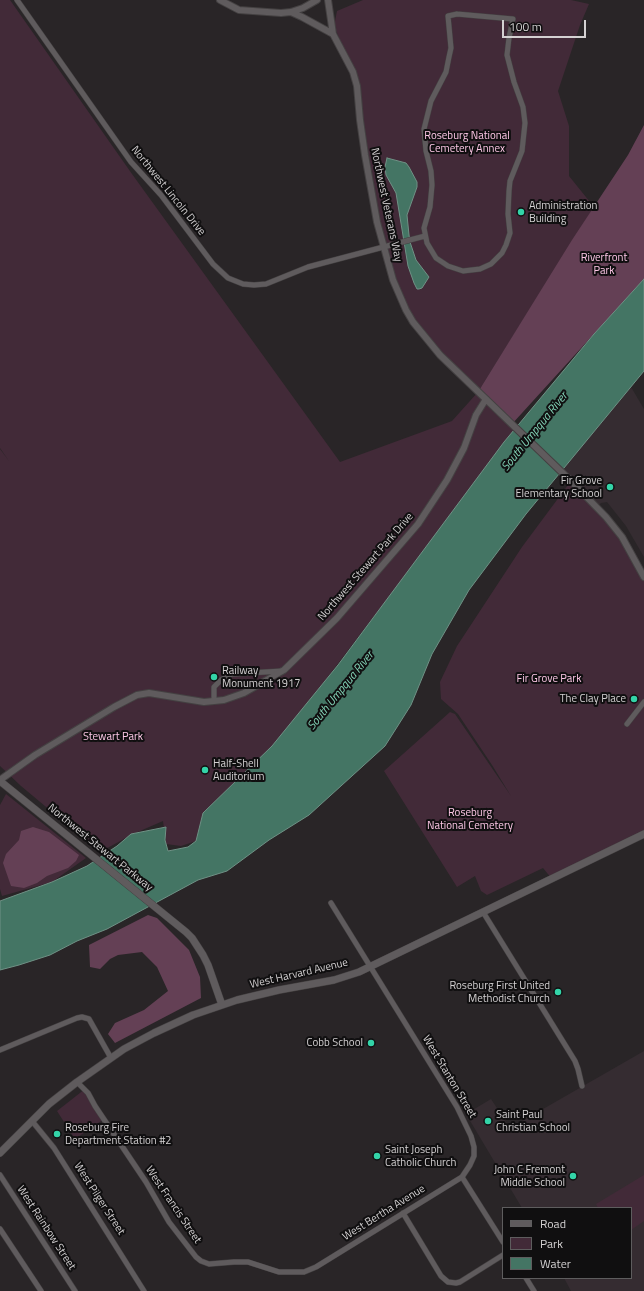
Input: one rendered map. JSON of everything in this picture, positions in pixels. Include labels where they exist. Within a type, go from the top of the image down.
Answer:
[{"type":"main road","name":"Northwest Stewart Parkway","points":[[0,780],[192,938],[208,965],[222,1005]]},
{"type":"main road","name":"West Harvard Avenue","points":[[0,1153],[49,1104],[77,1082],[111,1058],[140,1040],[167,1026],[222,1005],[273,991],[334,980],[370,967],[644,834]]},
{"type":"street","name":"Northwest Lincoln Drive","points":[[17,0],[130,162],[161,195],[213,264],[228,278],[244,284],[266,284],[308,267],[425,236]]},
{"type":"street","points":[[220,0],[239,10],[265,12],[291,12],[303,8],[317,0]]},
{"type":"street","name":"Northwest Veterans Way","points":[[328,0],[333,34],[349,61],[353,72],[365,155],[377,222],[400,300],[413,322],[440,355],[486,399]]},
{"type":"street","points":[[291,12],[333,34]]},
{"type":"street","points":[[457,14],[513,19],[509,38],[508,55],[514,82],[525,115],[525,134],[522,151],[510,181],[508,207],[510,233],[506,246],[500,256],[491,264],[480,269],[463,271],[448,266],[436,258],[431,251],[425,236],[424,228],[430,206],[432,185],[424,129],[431,101],[446,72],[450,57],[451,48],[448,16],[457,14]]},
{"type":"street","points":[[486,399],[597,507],[622,537],[644,577]]},
{"type":"street","name":"Northwest Stewart Park Drive","points":[[0,780],[35,755],[114,707],[138,695],[149,693],[204,702],[214,701],[231,698],[284,670],[337,618],[418,524],[447,480],[464,448],[476,415],[486,399]]},
{"type":"street","points":[[214,701],[214,687],[221,680],[232,674],[284,670]]},
{"type":"street","points":[[627,724],[644,702]]},
{"type":"street","name":"West Stanton Street","points":[[331,903],[457,1107],[471,1136],[474,1147],[474,1156],[462,1177]]},
{"type":"street","points":[[482,912],[575,1061],[582,1086]]},
{"type":"street","points":[[0,1050],[82,1017],[89,1019],[111,1058]]},
{"type":"street","name":"West Francis Street","points":[[77,1082],[88,1092],[95,1106],[146,1182],[169,1222],[201,1262],[209,1264],[248,1262],[279,1272],[304,1272],[316,1267]]},
{"type":"street","name":"West Pilger Street","points":[[32,1121],[54,1148],[144,1291]]},
{"type":"street","name":"West Rainbow Street","points":[[0,1175],[75,1291]]},
{"type":"street","points":[[462,1177],[502,1240]]},
{"type":"street","name":"West Bertha Avenue","points":[[316,1267],[462,1177]]},
{"type":"street","points":[[403,1213],[441,1276],[448,1282],[460,1282],[502,1256]]},
{"type":"street","points":[[0,1229],[41,1291]]},
{"type":"street","points":[[527,1279],[534,1291]]},
{"type":"shaded area","name":"Fir Grove Elementary School","points":[[631,387],[644,409],[644,557],[626,526],[607,502],[601,503],[597,507],[561,471]]},
{"type":"shaded area","name":"John C Fremont Middle School","points":[[644,1051],[644,1291],[571,1291],[565,1279],[632,1279],[632,1207],[521,1207],[466,1114],[491,1099],[510,1128]]},
{"type":"green space","name":"Stewart Park","points":[[0,0],[10,0],[132,174],[340,462],[452,421],[478,392],[536,448],[374,616],[324,682],[272,746],[203,813],[196,841],[181,846],[166,844],[163,821],[133,834],[100,852],[21,786],[0,766],[0,449],[9,461],[0,448]]},
{"type":"green space","name":"Roseburg National Cemetery Annex","points":[[363,0],[571,0],[589,4],[580,25],[558,91],[569,126],[569,176],[594,207],[478,392],[440,355],[400,299],[383,247],[357,86],[349,61],[334,26],[337,11]]},
{"type":"green space","name":"Riverfront Park","points":[[644,125],[644,279],[512,424],[478,392],[572,240],[628,155]]},
{"type":"green space","name":"Fir Grove Park","points":[[571,481],[622,537],[644,575],[644,834],[552,879],[543,868],[487,895],[481,891],[475,876],[457,887],[384,771],[450,712],[455,714],[511,796],[458,714],[441,699],[440,682],[457,646],[522,547]]},
{"type":"green space","points":[[6,794],[86,858],[52,882],[2,896],[0,889],[0,805]]},
{"type":"green space","points":[[33,827],[49,832],[79,855],[76,861],[68,868],[47,876],[37,883],[24,888],[11,886],[3,863],[6,854],[19,840],[21,831]]},
{"type":"green space","points":[[148,915],[157,918],[189,950],[200,977],[201,998],[115,1043],[108,1034],[115,1023],[144,1010],[168,991],[157,967],[142,952],[118,955],[110,959],[100,969],[90,967],[89,945]]},
{"type":"green space","points":[[85,1089],[104,1119],[75,1139],[57,1111]]},
{"type":"green space","points":[[644,1175],[644,1221],[632,1229],[632,1207],[598,1207],[596,1204]]},
{"type":"water","points":[[387,158],[406,163],[417,182],[417,187],[407,215],[410,242],[416,260],[429,277],[422,288],[419,289],[417,289],[414,283],[408,266],[396,193],[386,175],[385,167]]},
{"type":"water","name":"South Umpqua River","points":[[644,279],[644,371],[526,514],[469,590],[432,654],[411,705],[385,746],[309,815],[269,840],[227,871],[198,880],[107,929],[77,941],[50,955],[0,970],[0,901],[52,882],[87,866],[117,846],[131,834],[166,827],[165,840],[168,851],[188,847],[196,841],[203,813],[272,746],[338,665],[504,442],[594,334]]},
{"type":"place","name":"Administration Building","points":[[521,212]]},
{"type":"place","name":"Fir Grove Elementary School","points":[[610,487]]},
{"type":"place","name":"Railway Monument 1917","points":[[214,677]]},
{"type":"place","name":"The Clay Place","points":[[634,699]]},
{"type":"place","name":"Half-Shell Auditorium","points":[[205,770]]},
{"type":"place","name":"Roseburg First United Methodist Church","points":[[558,992]]},
{"type":"place","name":"Cobb School","points":[[371,1043]]},
{"type":"place","name":"Saint Paul Christian School","points":[[488,1121]]},
{"type":"place","name":"Roseburg Fire Department Station #2","points":[[57,1134]]},
{"type":"place","name":"Saint Joseph Catholic Church","points":[[377,1156]]},
{"type":"place","name":"John C Fremont Middle School","points":[[573,1176]]},
{"type":"park label","name":"Roseburg National Cemetery","points":[[470,819]]}]
